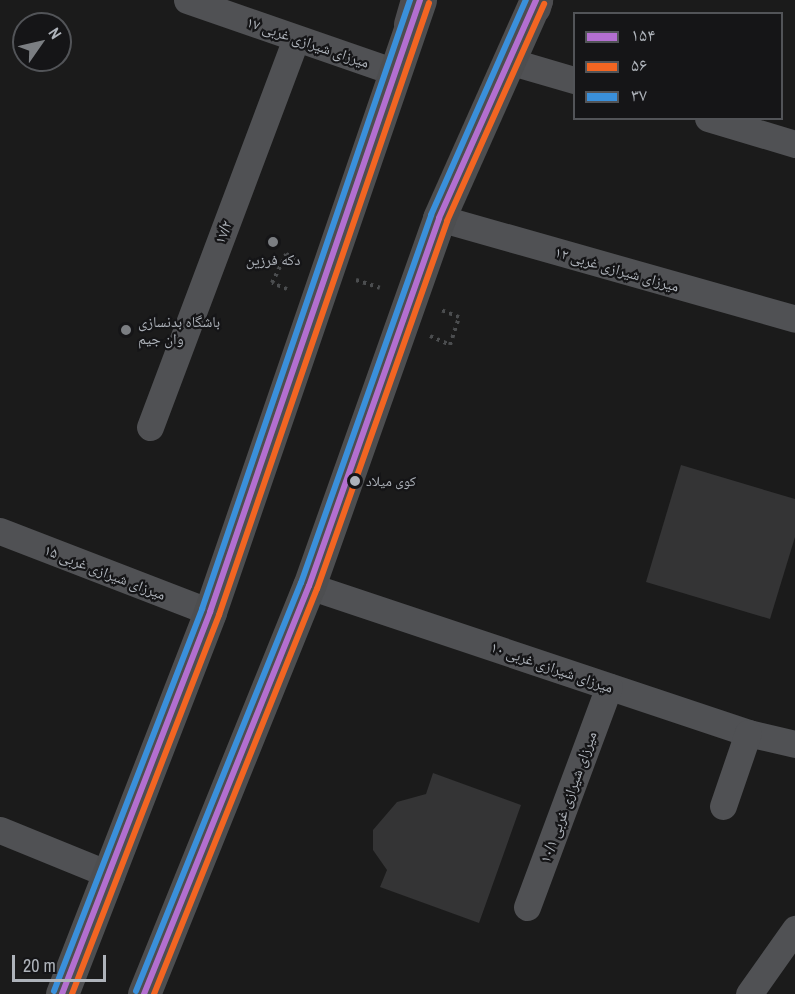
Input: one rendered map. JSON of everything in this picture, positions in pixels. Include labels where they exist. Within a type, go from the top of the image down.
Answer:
[{"type":"main road","points":[[144,994],[309,586],[439,219],[535,2]]},
{"type":"main road","points":[[63,994],[111,875],[210,612],[416,8]]},
{"type":"street","name":"۱۷ میرزای شیرازی غربی","points":[[187,0],[395,72]]},
{"type":"street","name":"۱۷/۲","points":[[150,427],[296,38]]},
{"type":"street","points":[[509,61],[573,80]]},
{"type":"street","points":[[715,120],[795,144]]},
{"type":"street","name":"۱۲ میرزای شیرازی غربی","points":[[439,219],[795,319]]},
{"type":"street","name":"۱۵ میرزای شیرازی غربی","points":[[0,531],[210,612]]},
{"type":"street","name":"۱۰ میرزای شیرازی غربی","points":[[309,586],[748,733],[795,744]]},
{"type":"street","name":"۱۰/۱ میرزای شیرازی غربی","points":[[527,907],[609,687]]},
{"type":"street","points":[[723,806],[748,733]]},
{"type":"street","points":[[0,830],[111,875]]},
{"type":"street","points":[[748,994],[795,929]]},
{"type":"path","points":[[272,283],[286,254],[308,262]]},
{"type":"path","points":[[351,278],[383,290]]},
{"type":"path","points":[[438,309],[459,317],[450,345]]},
{"type":"building","points":[[681,465],[795,499],[795,537],[770,619],[646,582]]},
{"type":"building","points":[[433,773],[521,805],[479,923],[380,887],[387,870],[373,850],[373,830],[397,802],[426,794]]},
{"type":"transit line","name":"۳۷","points":[[54,991],[202,609],[410,0]]},
{"type":"transit line","name":"۱۵۴","points":[[62,994],[210,612],[420,0]]},
{"type":"transit line","name":"۳۷","points":[[136,991],[301,583],[431,215],[526,0]]},
{"type":"transit line","name":"۱۵۴","points":[[144,994],[309,586],[439,218],[536,0]]},
{"type":"transit line","name":"۵۶","points":[[72,994],[219,615],[429,3]]},
{"type":"transit line","name":"۵۶","points":[[154,994],[317,589],[447,221],[544,4]]},
{"type":"place","name":"دکه فرزین","points":[[273,242]]},
{"type":"place","name":"باشگاه بدنسازی وان جیم","points":[[126,330]]},
{"type":"place","name":"کوی میلاد","points":[[355,481]]}]
